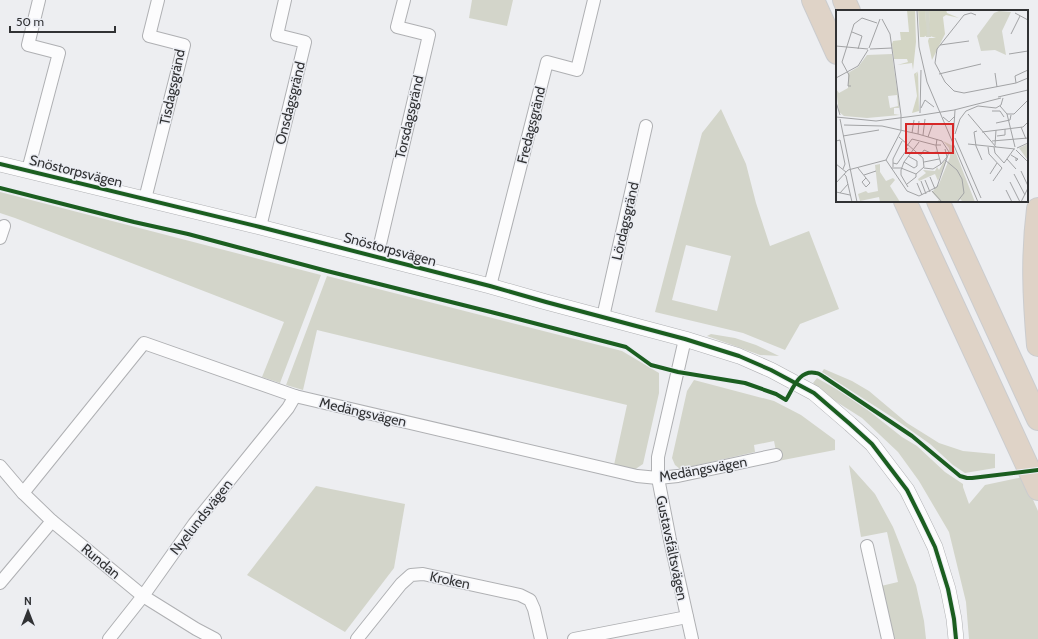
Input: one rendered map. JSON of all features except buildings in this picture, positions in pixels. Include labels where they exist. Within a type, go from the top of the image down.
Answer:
[{"type":"highway","points":[[813,0],[836,51]]},
{"type":"highway","points":[[844,0],[849,10]]},
{"type":"highway","points":[[905,202],[1038,489]]},
{"type":"highway","points":[[938,202],[1038,419]]},
{"type":"highway","points":[[1038,209],[1033,268],[1034,308],[1038,345]]},
{"type":"street","points":[[28,170],[59,53],[28,45],[39,0]]},
{"type":"street","name":"Tisdagsgränd","points":[[145,199],[184,45],[149,36],[158,0]]},
{"type":"street","name":"Onsdagsgränd","points":[[260,227],[305,42],[277,35],[285,0]]},
{"type":"street","name":"Torsdagsgränd","points":[[376,257],[429,35],[397,27],[404,0]]},
{"type":"street","name":"Fredagsgränd","points":[[490,286],[547,62],[576,70],[594,0]]},
{"type":"street","name":"Lördagsgränd","points":[[603,317],[646,126]]},
{"type":"street","name":"Snöstorpsvägen","points":[[0,164],[260,227],[490,286],[685,339],[739,356],[771,370],[814,393],[850,424],[872,444],[907,490],[935,547],[948,589],[954,618],[956,639]]},
{"type":"street","points":[[0,238],[4,226]]},
{"type":"street","name":"Gustavsfältsvägen","points":[[685,339],[658,457],[658,478],[692,639]]},
{"type":"street","name":"Medängsvägen","points":[[23,493],[144,343],[295,396],[636,476],[658,478],[678,476],[776,455]]},
{"type":"street","name":"Nyelundsvägen","points":[[109,639],[194,524],[288,408],[295,396]]},
{"type":"street","name":"Rundan","points":[[0,466],[23,493],[52,520],[142,596],[215,639]]},
{"type":"street","points":[[0,583],[52,520]]},
{"type":"street","points":[[866,546],[888,639]]},
{"type":"street","name":"Kroken","points":[[357,639],[401,584],[411,575],[423,574],[520,595],[530,600],[534,609],[541,639]]},
{"type":"street","points":[[574,639],[687,617]]},
{"type":"shaded area","points":[[472,0],[513,0],[507,26],[469,18]]},
{"type":"shaded area","points":[[721,109],[746,164],[756,203],[770,246],[809,231],[839,309],[800,324],[785,350],[743,333],[655,312],[702,133]],"holes":[[[686,245],[731,256],[717,311],[672,300]]]},
{"type":"shaded area","points":[[0,192],[321,275],[280,383],[262,377],[284,322],[0,213]]},
{"type":"shaded area","points":[[327,276],[622,351],[659,373],[659,393],[643,464],[634,470],[614,465],[627,405],[317,330],[303,390],[286,385]]},
{"type":"shaded area","points":[[711,334],[735,338],[756,345],[779,356],[760,355],[707,336]]},
{"type":"shaded area","points":[[824,369],[852,381],[869,391],[907,423],[939,443],[963,451],[995,454],[995,468],[965,473],[953,465],[930,444],[895,419],[822,372]]},
{"type":"shaded area","points":[[817,378],[869,411],[902,437],[917,446],[945,472],[963,484],[969,504],[985,485],[1023,477],[1038,511],[1038,639],[969,639],[966,602],[949,532],[919,481],[898,452],[862,418],[821,392],[813,383]]},
{"type":"shaded area","points":[[694,380],[774,401],[801,415],[835,440],[835,450],[778,461],[774,441],[754,445],[755,452],[680,469],[675,465],[672,458],[687,391]]},
{"type":"shaded area","points":[[849,465],[875,494],[893,527],[916,585],[924,621],[926,639],[895,639],[881,586],[898,582],[887,532],[861,537]]},
{"type":"shaded area","points":[[316,486],[405,504],[394,568],[345,632],[247,575]]},
{"type":"cycle path","points":[[0,164],[260,227],[490,286],[685,339],[739,356],[771,370],[814,393],[850,424],[872,444],[907,490],[935,547],[948,589],[956,639]]},
{"type":"cycle path","points":[[0,188],[188,234],[626,347],[651,365],[678,372],[745,383],[776,394],[786,400],[801,377],[805,374],[817,373],[912,436],[960,476],[972,478],[1038,470]]}]
